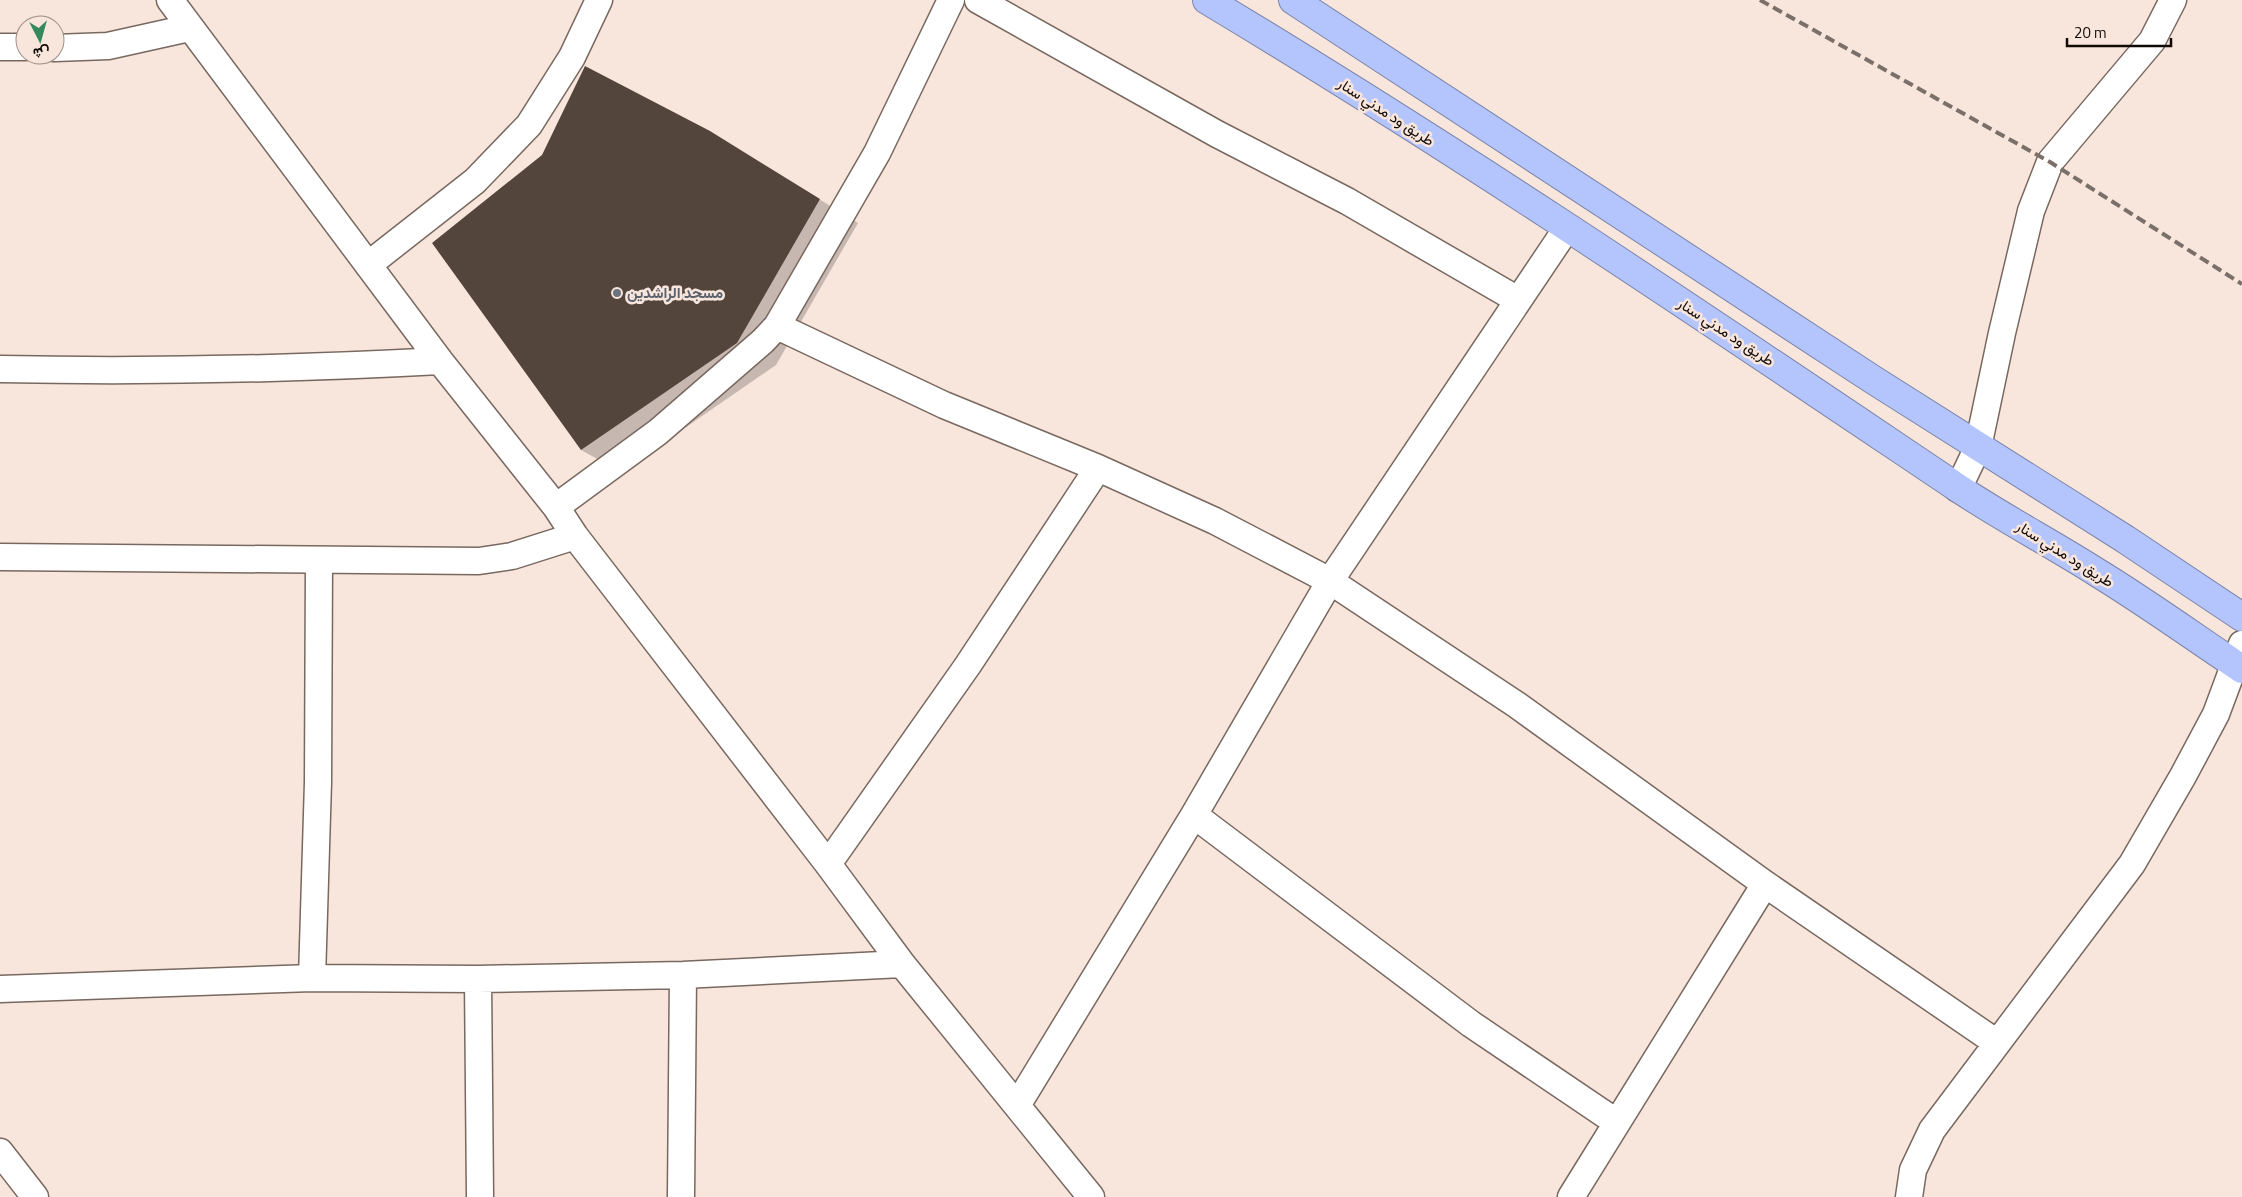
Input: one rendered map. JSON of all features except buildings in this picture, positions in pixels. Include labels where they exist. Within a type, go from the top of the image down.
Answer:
[{"type":"highway","name":"طريق ود مدني سنار","points":[[1208,0],[1282,45],[1567,228],[1844,410],[1958,489],[2239,659]]},
{"type":"highway","points":[[1293,0],[1978,447],[2125,539],[2242,617]]},
{"type":"street","points":[[170,0],[189,28],[440,361],[556,507],[575,536],[828,864],[902,964],[1018,1104],[1091,1197]]},
{"type":"street","points":[[368,265],[475,181],[530,125],[572,57],[598,0]]},
{"type":"street","points":[[556,507],[658,432],[763,341],[777,326],[877,153],[951,0]]},
{"type":"street","points":[[978,0],[1217,134],[1347,202],[1518,300]]},
{"type":"street","points":[[1958,489],[1978,447],[2002,333],[2031,211],[2050,162],[2152,41],[2173,0]]},
{"type":"street","points":[[65,48],[108,46],[189,28]]},
{"type":"street","points":[[0,47],[15,48]]},
{"type":"street","points":[[1018,1104],[1194,815],[1330,581],[1567,228]]},
{"type":"street","points":[[777,326],[944,405],[1098,468],[1215,521],[1330,581],[1517,705],[1765,884],[1997,1043]]},
{"type":"street","points":[[0,369],[322,368],[440,361]]},
{"type":"street","points":[[828,864],[968,665],[1098,468]]},
{"type":"street","points":[[0,557],[479,561],[512,556],[575,536]]},
{"type":"street","points":[[312,978],[318,782],[319,560]]},
{"type":"street","points":[[1910,1197],[1913,1170],[1932,1130],[2132,864],[2184,776],[2216,714],[2239,659]]},
{"type":"street","points":[[1194,815],[1471,1024],[1616,1122]]},
{"type":"street","points":[[1571,1197],[1765,884]]},
{"type":"street","points":[[0,989],[312,978],[478,980],[683,975],[902,964]]},
{"type":"street","points":[[682,1197],[683,975]]},
{"type":"street","points":[[478,980],[480,1197]]},
{"type":"street","points":[[0,1152],[36,1197]]},
{"type":"railway","points":[[1760,0],[2050,162],[2242,284]]},
{"type":"place","name":"مسجد الراشدين","points":[[617,293]]}]
